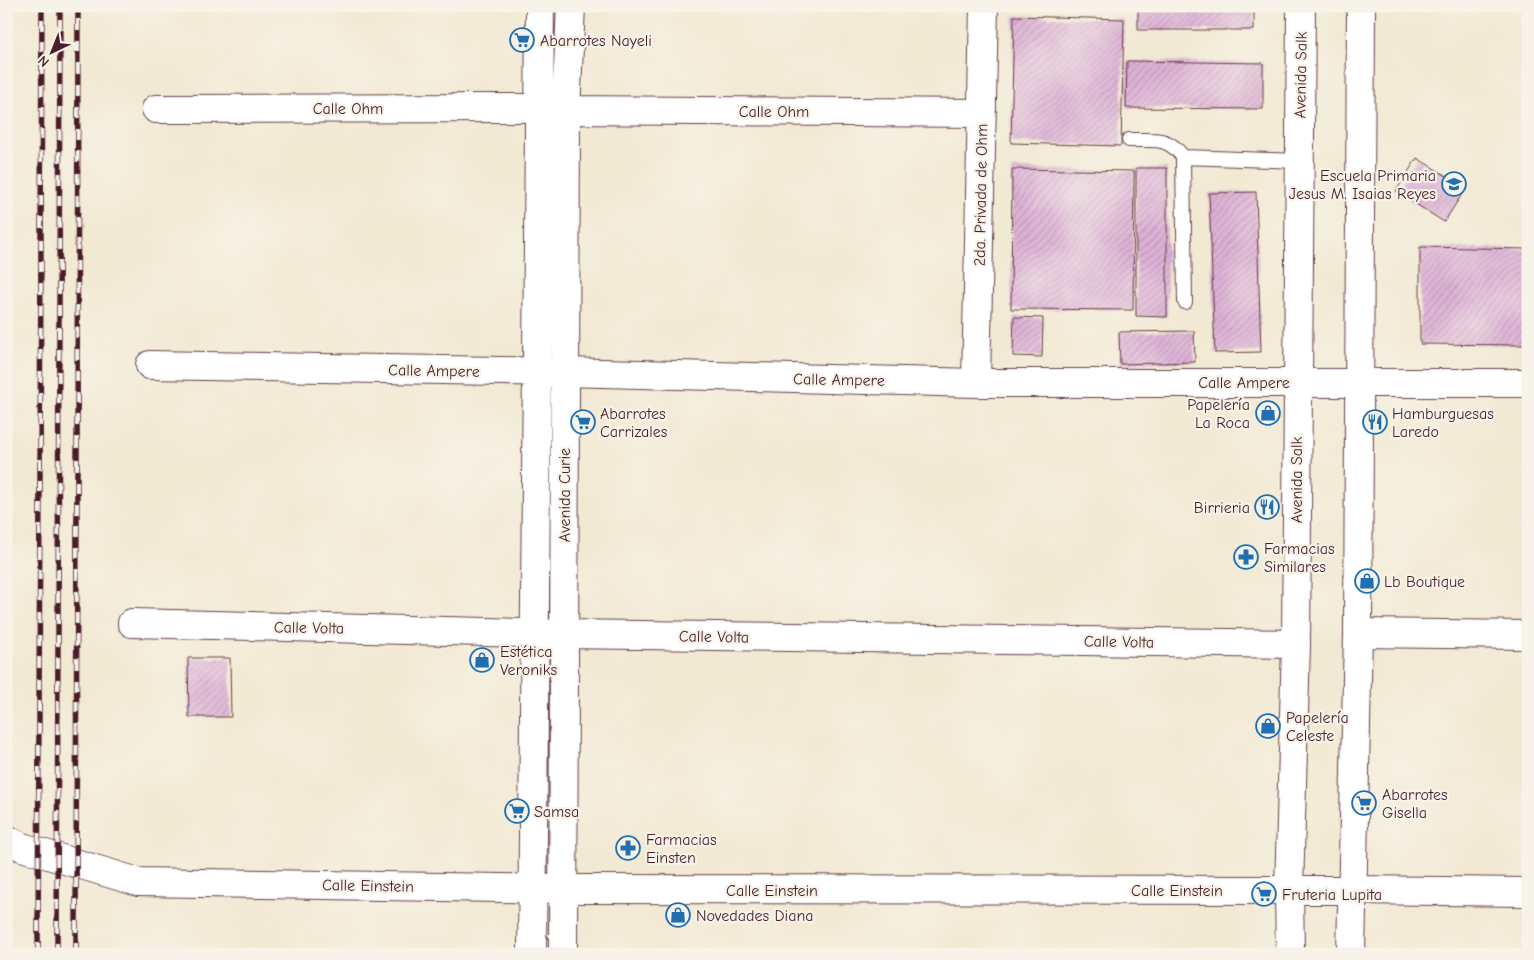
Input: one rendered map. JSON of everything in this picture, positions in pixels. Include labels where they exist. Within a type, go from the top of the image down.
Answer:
[{"type":"street","name":"Avenida Curie","points":[[540,6],[553,109],[565,372],[563,954]]},
{"type":"street","name":"Avenida Curie","points":[[532,954],[537,372],[553,109],[571,6]]},
{"type":"street","name":"2da. Privada de Ohm","points":[[976,383],[984,6]]},
{"type":"street","name":"Avenida Salk","points":[[1290,954],[1289,890],[1296,644],[1301,6]]},
{"type":"street","points":[[1351,954],[1358,633],[1361,6]]},
{"type":"street","name":"Calle Ohm","points":[[156,109],[553,109],[981,113]]},
{"type":"street","name":"Calle Ampere","points":[[150,365],[565,372],[976,383],[1528,383]]},
{"type":"street","name":"Calle Volta","points":[[132,622],[564,634],[1296,644]]},
{"type":"street","points":[[1358,633],[1528,635]]},
{"type":"street","name":"Calle Einstein","points":[[12,846],[138,882],[563,889],[1528,892]]},
{"type":"lane","points":[[1129,140],[1165,141],[1175,146],[1183,157],[1185,302]]},
{"type":"lane","points":[[1183,157],[1299,161]]},
{"type":"building","points":[[1138,6],[1254,6],[1254,30],[1138,30]]},
{"type":"building","points":[[1014,16],[1124,19],[1121,146],[1011,143]]},
{"type":"building","points":[[1127,61],[1263,63],[1263,109],[1126,108]]},
{"type":"building","points":[[1417,158],[1466,188],[1444,222],[1396,191]]},
{"type":"building","points":[[1136,168],[1167,168],[1167,317],[1136,316]]},
{"type":"building","points":[[1012,169],[1134,171],[1133,310],[1011,309]]},
{"type":"building","points":[[1256,192],[1261,352],[1215,353],[1209,193]]},
{"type":"building","points":[[1420,247],[1528,249],[1528,345],[1420,344]]},
{"type":"building","points":[[1014,317],[1043,318],[1042,357],[1013,356]]},
{"type":"building","points":[[1194,331],[1195,362],[1120,364],[1119,332]]},
{"type":"building","points":[[188,658],[230,658],[231,717],[189,717]]},
{"type":"railway","points":[[38,954],[42,6]]},
{"type":"railway","points":[[57,954],[60,6]]},
{"type":"railway","points":[[76,954],[78,6]]},
{"type":"place","name":"Abarrotes Nayeli","points":[[522,40]]},
{"type":"place","name":"Escuela Primaria Jesus M. Isaias Reyes","points":[[1454,184]]},
{"type":"place","name":"Papelería La Roca","points":[[1268,413]]},
{"type":"place","name":"Abarrotes Carrizales","points":[[583,422]]},
{"type":"place","name":"Hamburguesas Laredo","points":[[1375,422]]},
{"type":"place","name":"Birrieria","points":[[1267,507]]},
{"type":"place","name":"Farmacias Similares","points":[[1246,557]]},
{"type":"place","name":"Lb Boutique","points":[[1367,581]]},
{"type":"place","name":"Estética Veroniks","points":[[482,660]]},
{"type":"place","name":"Papelería Celeste","points":[[1268,726]]},
{"type":"place","name":"Abarrotes Gisella","points":[[1364,803]]},
{"type":"place","name":"Samsa","points":[[517,811]]},
{"type":"place","name":"Farmacias Einsten","points":[[628,848]]},
{"type":"place","name":"Fruteria Lupita","points":[[1264,894]]},
{"type":"place","name":"Novedades Diana","points":[[678,915]]}]
